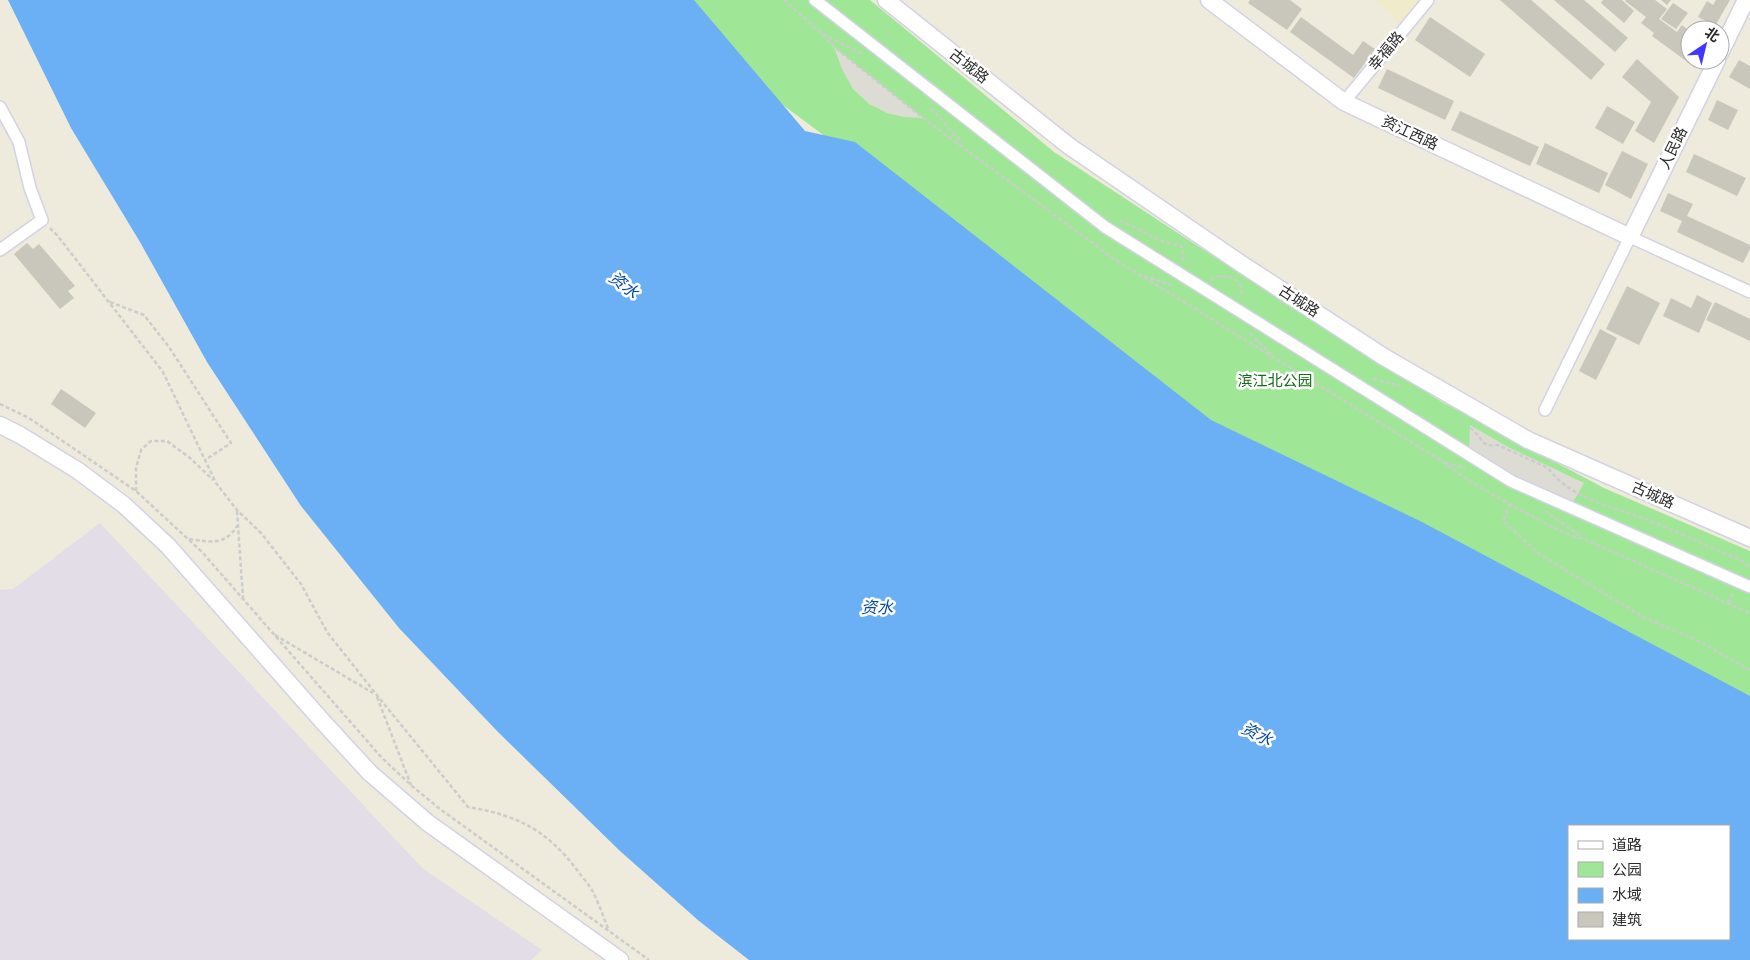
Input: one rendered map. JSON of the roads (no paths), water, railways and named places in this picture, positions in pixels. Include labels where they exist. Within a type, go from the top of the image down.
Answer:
[{"type":"street","points":[[815,0],[1105,227],[1192,282],[1511,481],[1750,587]]},
{"type":"street","name":"古城路","points":[[886,0],[1068,146],[1240,263],[1384,357],[1528,440],[1750,538]]},
{"type":"street","name":"资江西路","points":[[1208,0],[1344,102],[1630,237]]},
{"type":"street","name":"幸福路","points":[[1344,102],[1428,0]]},
{"type":"street","points":[[1730,33],[1746,0]]},
{"type":"street","name":"人民路","points":[[1630,237],[1712,70]]},
{"type":"street","points":[[0,107],[19,142],[30,188],[42,220],[0,250]]},
{"type":"street","points":[[1545,410],[1630,237],[1750,292]]},
{"type":"street","points":[[0,425],[77,470],[124,505],[168,546],[370,773],[428,823],[620,960]]},
{"type":"water","name":"资水","points":[[8,0],[694,0],[805,131],[855,142],[1211,420],[1422,522],[1750,696],[1750,960],[749,960],[699,921],[620,851],[498,732],[399,628],[301,506],[207,362],[140,242],[71,128]]},
{"type":"park label","name":"滨江北公园","points":[[1275,381]]}]
